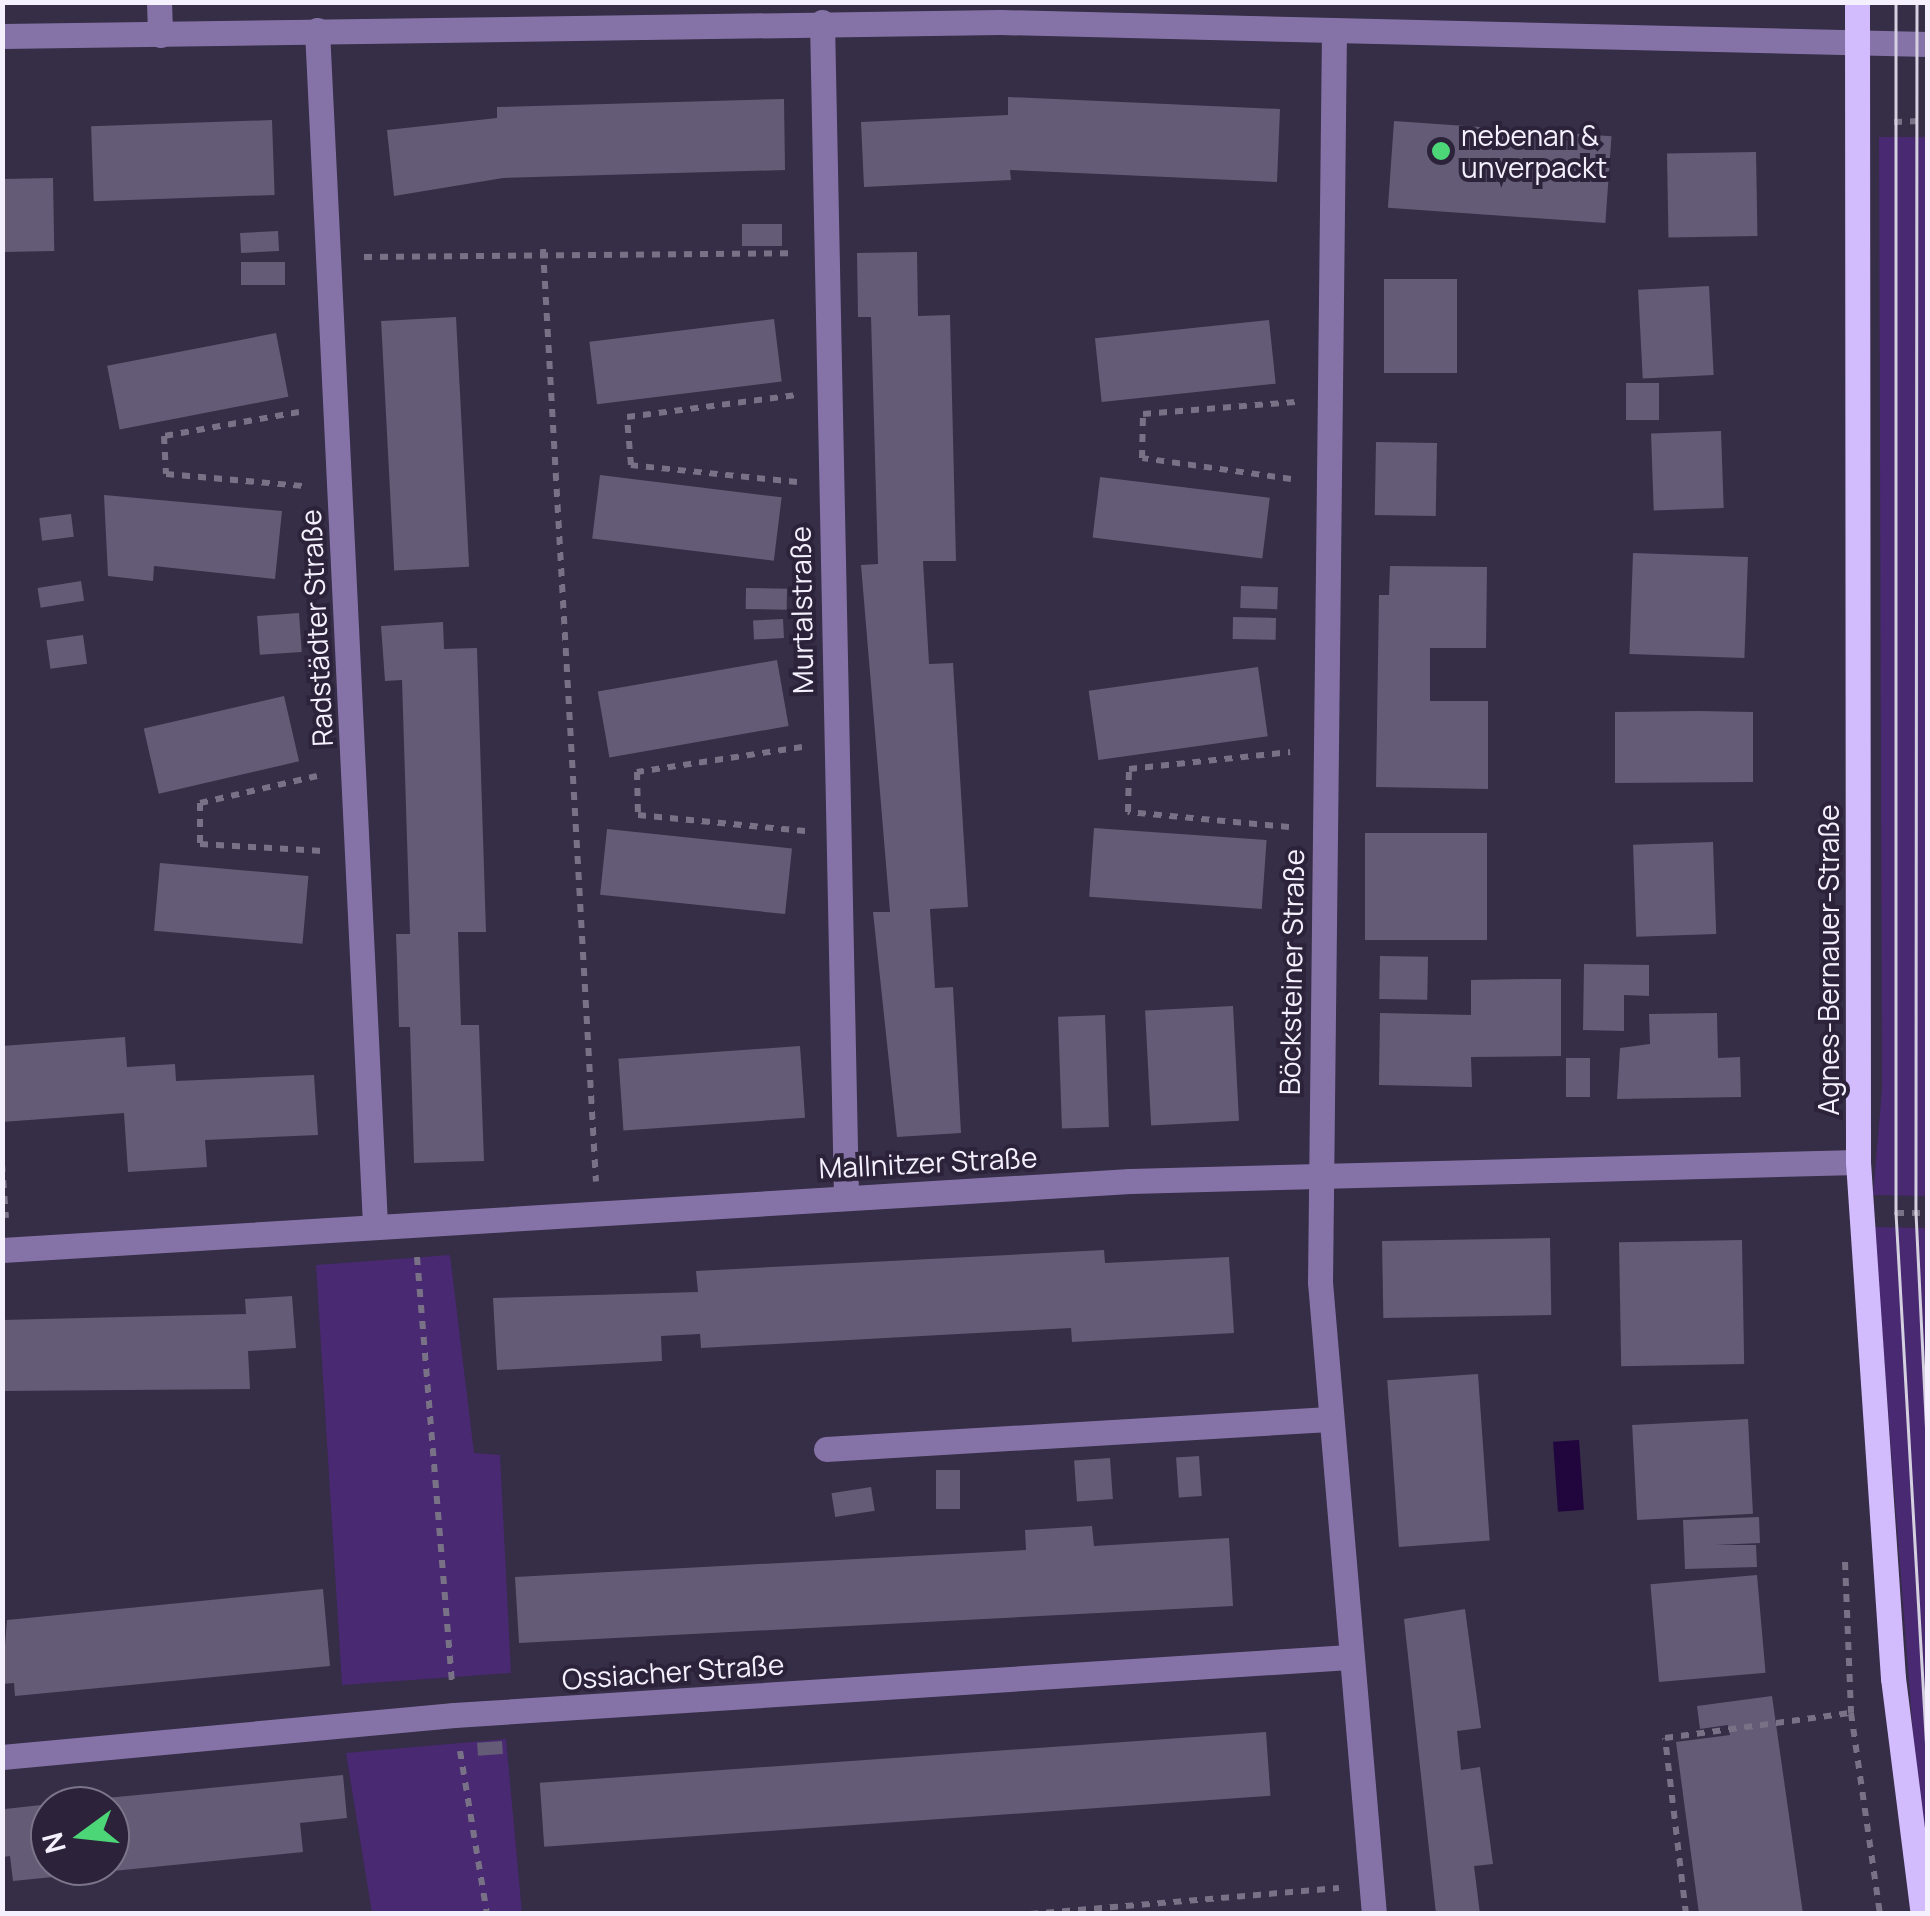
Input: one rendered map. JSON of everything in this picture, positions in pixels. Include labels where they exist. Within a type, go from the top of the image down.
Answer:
[{"type":"main road","name":"Agnes-Bernauer-Straße","points":[[1858,2],[1858,1162],[1893,1678],[1924,1914]]},
{"type":"street","points":[[159,2],[160,35]]},
{"type":"street","points":[[2,36],[317,30],[495,15],[822,22],[999,12],[1334,30],[1928,44]]},
{"type":"street","name":"Murtalstraße","points":[[822,22],[846,1196]]},
{"type":"street","name":"Radstädter Straße","points":[[317,30],[375,1223]]},
{"type":"street","name":"Böcksteiner Straße","points":[[1334,30],[1320,1172],[1329,1418],[1374,1914]]},
{"type":"street","name":"Mallnitzer Straße","points":[[2,1250],[375,1223],[1320,1172],[1858,1162]]},
{"type":"street","points":[[826,1450],[1329,1418]]},
{"type":"street","name":"Ossiacher Straße","points":[[2,1757],[474,1714],[1348,1657]]},
{"type":"path","points":[[543,249],[596,1182]]},
{"type":"path","points":[[328,260],[543,249],[797,253]]},
{"type":"path","points":[[797,394],[626,417],[630,465],[798,482]]},
{"type":"path","points":[[1292,479],[1142,458],[1143,414],[1296,402]]},
{"type":"path","points":[[300,412],[164,436],[166,474],[304,486]]},
{"type":"path","points":[[804,746],[637,772],[638,815],[806,831]]},
{"type":"path","points":[[1291,828],[1128,812],[1129,769],[1292,752]]},
{"type":"path","points":[[318,776],[200,802],[200,844],[322,851]]},
{"type":"path","points":[[2,1164],[6,1220]]},
{"type":"path","points":[[416,1251],[453,1691]]},
{"type":"path","points":[[1686,1914],[1665,1738],[1851,1713]]},
{"type":"path","points":[[458,1735],[486,1914]]},
{"type":"path","points":[[1030,1914],[1370,1886]]},
{"type":"shaded area","points":[[1879,137],[1928,137],[1927,1196],[1873,1195],[1882,1089]]},
{"type":"shaded area","points":[[1874,1227],[1927,1228],[1927,1848],[1916,1772]]},
{"type":"shaded area","points":[[450,1255],[474,1453],[500,1455],[511,1673],[342,1685],[316,1265]]},
{"type":"shaded area","points":[[1579,1440],[1584,1510],[1558,1512],[1553,1442]]},
{"type":"shaded area","points":[[506,1739],[522,1913],[372,1913],[346,1753]]},
{"type":"building","points":[[1008,97],[1280,109],[1277,182],[1010,170],[1011,180],[864,187],[861,122],[1008,115]]},
{"type":"building","points":[[784,99],[785,170],[503,178],[394,196],[387,130],[497,118],[497,107]]},
{"type":"building","points":[[272,120],[275,195],[94,201],[91,126]]},
{"type":"building","points":[[1394,121],[1611,136],[1605,223],[1388,208]]},
{"type":"building","points":[[1756,152],[1757,236],[1668,238],[1667,154]]},
{"type":"building","points":[[53,178],[54,251],[3,252],[2,179]]},
{"type":"building","points":[[742,224],[782,224],[782,246],[742,246]]},
{"type":"building","points":[[278,231],[279,251],[241,253],[240,233]]},
{"type":"building","points":[[917,252],[918,316],[950,315],[956,561],[923,561],[929,664],[953,663],[968,907],[930,909],[935,988],[953,987],[961,1133],[897,1137],[873,912],[890,912],[861,565],[878,564],[871,317],[858,317],[857,253]]},
{"type":"building","points":[[241,262],[285,262],[285,285],[241,285]]},
{"type":"building","points":[[1384,279],[1457,279],[1457,373],[1384,373]]},
{"type":"building","points":[[1709,286],[1714,375],[1643,379],[1638,290]]},
{"type":"building","points":[[456,317],[469,567],[394,571],[381,321]]},
{"type":"building","points":[[774,319],[782,382],[597,404],[589,342]]},
{"type":"building","points":[[1269,320],[1276,384],[1102,402],[1095,338]]},
{"type":"building","points":[[276,333],[288,397],[120,430],[107,366]]},
{"type":"building","points":[[1626,383],[1659,383],[1659,420],[1626,420]]},
{"type":"building","points":[[1721,431],[1724,508],[1654,510],[1651,433]]},
{"type":"building","points":[[1376,442],[1437,443],[1436,516],[1375,515]]},
{"type":"building","points":[[600,475],[782,497],[774,561],[592,539]]},
{"type":"building","points":[[1100,477],[1270,498],[1262,558],[1093,538]]},
{"type":"building","points":[[104,495],[282,511],[275,579],[154,566],[153,581],[108,576]]},
{"type":"building","points":[[71,514],[74,537],[42,541],[39,518]]},
{"type":"building","points":[[1633,553],[1748,557],[1744,658],[1629,654]]},
{"type":"building","points":[[1390,566],[1487,567],[1486,648],[1430,648],[1430,701],[1488,701],[1488,789],[1376,787],[1379,595],[1389,595]]},
{"type":"building","points":[[81,581],[84,601],[41,608],[38,588]]},
{"type":"building","points":[[1241,586],[1278,587],[1277,609],[1240,608]]},
{"type":"building","points":[[746,588],[787,589],[787,610],[746,609]]},
{"type":"building","points":[[299,613],[302,652],[260,655],[257,616]]},
{"type":"building","points":[[1233,617],[1276,618],[1276,640],[1233,639]]},
{"type":"building","points":[[783,619],[784,638],[754,640],[753,621]]},
{"type":"building","points":[[443,622],[444,649],[477,648],[486,932],[458,932],[461,1025],[479,1025],[484,1161],[414,1163],[410,1027],[399,1027],[396,934],[410,934],[402,680],[385,681],[381,626]]},
{"type":"building","points":[[83,635],[87,664],[50,669],[46,640]]},
{"type":"building","points":[[777,660],[789,726],[609,758],[598,692]]},
{"type":"building","points":[[1258,667],[1268,736],[1098,760],[1089,691]]},
{"type":"building","points":[[284,696],[299,761],[159,794],[144,728]]},
{"type":"building","points":[[1615,712],[1753,712],[1753,782],[1615,783]]},
{"type":"building","points":[[1094,828],[1267,840],[1262,909],[1089,897]]},
{"type":"building","points":[[607,829],[792,848],[785,914],[600,895]]},
{"type":"building","points":[[1365,833],[1487,833],[1487,940],[1365,940]]},
{"type":"building","points":[[1713,842],[1716,934],[1636,937],[1633,845]]},
{"type":"building","points":[[160,863],[308,876],[303,944],[154,931]]},
{"type":"building","points":[[1380,956],[1428,957],[1427,1000],[1379,999]]},
{"type":"building","points":[[1584,964],[1649,965],[1649,996],[1624,995],[1624,1031],[1583,1030]]},
{"type":"building","points":[[1561,979],[1561,1056],[1471,1057],[1472,1087],[1379,1085],[1380,1013],[1471,1015],[1471,980]]},
{"type":"building","points":[[1233,1006],[1239,1121],[1151,1125],[1145,1011]]},
{"type":"building","points":[[1717,1013],[1718,1058],[1740,1057],[1741,1097],[1617,1099],[1620,1048],[1650,1044],[1649,1014]]},
{"type":"building","points":[[1105,1015],[1109,1127],[1062,1129],[1058,1017]]},
{"type":"building","points":[[125,1037],[127,1067],[175,1064],[176,1081],[314,1075],[318,1135],[205,1140],[207,1167],[128,1172],[124,1113],[2,1122],[2,1046]]},
{"type":"building","points":[[800,1046],[805,1118],[623,1131],[618,1059]]},
{"type":"building","points":[[1566,1058],[1590,1058],[1590,1097],[1566,1097]]},
{"type":"building","points":[[1550,1238],[1551,1315],[1383,1318],[1382,1241]]},
{"type":"building","points":[[1742,1240],[1744,1364],[1621,1366],[1619,1242]]},
{"type":"building","points":[[1104,1250],[1105,1263],[1229,1257],[1234,1333],[1072,1342],[1071,1328],[701,1348],[700,1334],[661,1336],[662,1361],[497,1370],[493,1298],[698,1292],[696,1271]]},
{"type":"building","points":[[292,1296],[296,1348],[248,1351],[250,1389],[2,1391],[2,1320],[246,1314],[245,1299]]},
{"type":"building","points":[[1478,1374],[1490,1541],[1399,1547],[1387,1380]]},
{"type":"building","points":[[1748,1419],[1753,1514],[1637,1520],[1632,1425]]},
{"type":"building","points":[[1199,1456],[1202,1496],[1179,1498],[1176,1458]]},
{"type":"building","points":[[1110,1458],[1113,1499],[1077,1501],[1074,1461]]},
{"type":"building","points":[[936,1470],[960,1470],[960,1509],[936,1509]]},
{"type":"building","points":[[871,1487],[875,1511],[835,1517],[831,1493]]},
{"type":"building","points":[[1759,1517],[1760,1543],[1715,1545],[1756,1545],[1757,1567],[1685,1569],[1683,1520]]},
{"type":"building","points":[[1092,1526],[1094,1546],[1229,1538],[1233,1606],[519,1643],[515,1577],[1026,1550],[1025,1530]]},
{"type":"building","points":[[1757,1575],[1766,1673],[1659,1682],[1650,1584]]},
{"type":"building","points":[[323,1589],[330,1666],[15,1696],[14,1683],[2,1684],[7,1620]]},
{"type":"building","points":[[1465,1609],[1481,1728],[1457,1731],[1461,1770],[1480,1767],[1493,1864],[1474,1866],[1480,1914],[1436,1914],[1404,1619]]},
{"type":"building","points":[[1772,1696],[1803,1914],[1699,1914],[1676,1742],[1730,1735],[1728,1725],[1700,1729],[1697,1706]]},
{"type":"building","points":[[1266,1732],[1270,1796],[544,1847],[540,1783]]},
{"type":"building","points":[[502,1741],[503,1754],[478,1756],[477,1743]]},
{"type":"building","points":[[343,1775],[347,1818],[300,1823],[303,1852],[130,1869],[130,1796]]},
{"type":"building","points":[[30,1806],[30,1879],[13,1881],[10,1856],[2,1857],[5,1809]]},
{"type":"tram line","points":[[1896,2],[1896,1213],[1928,1769]]},
{"type":"tram line","points":[[1917,2],[1916,1213],[1928,1462]]},
{"type":"place","name":"nebenan & unverpackt","points":[[1441,151]]}]
